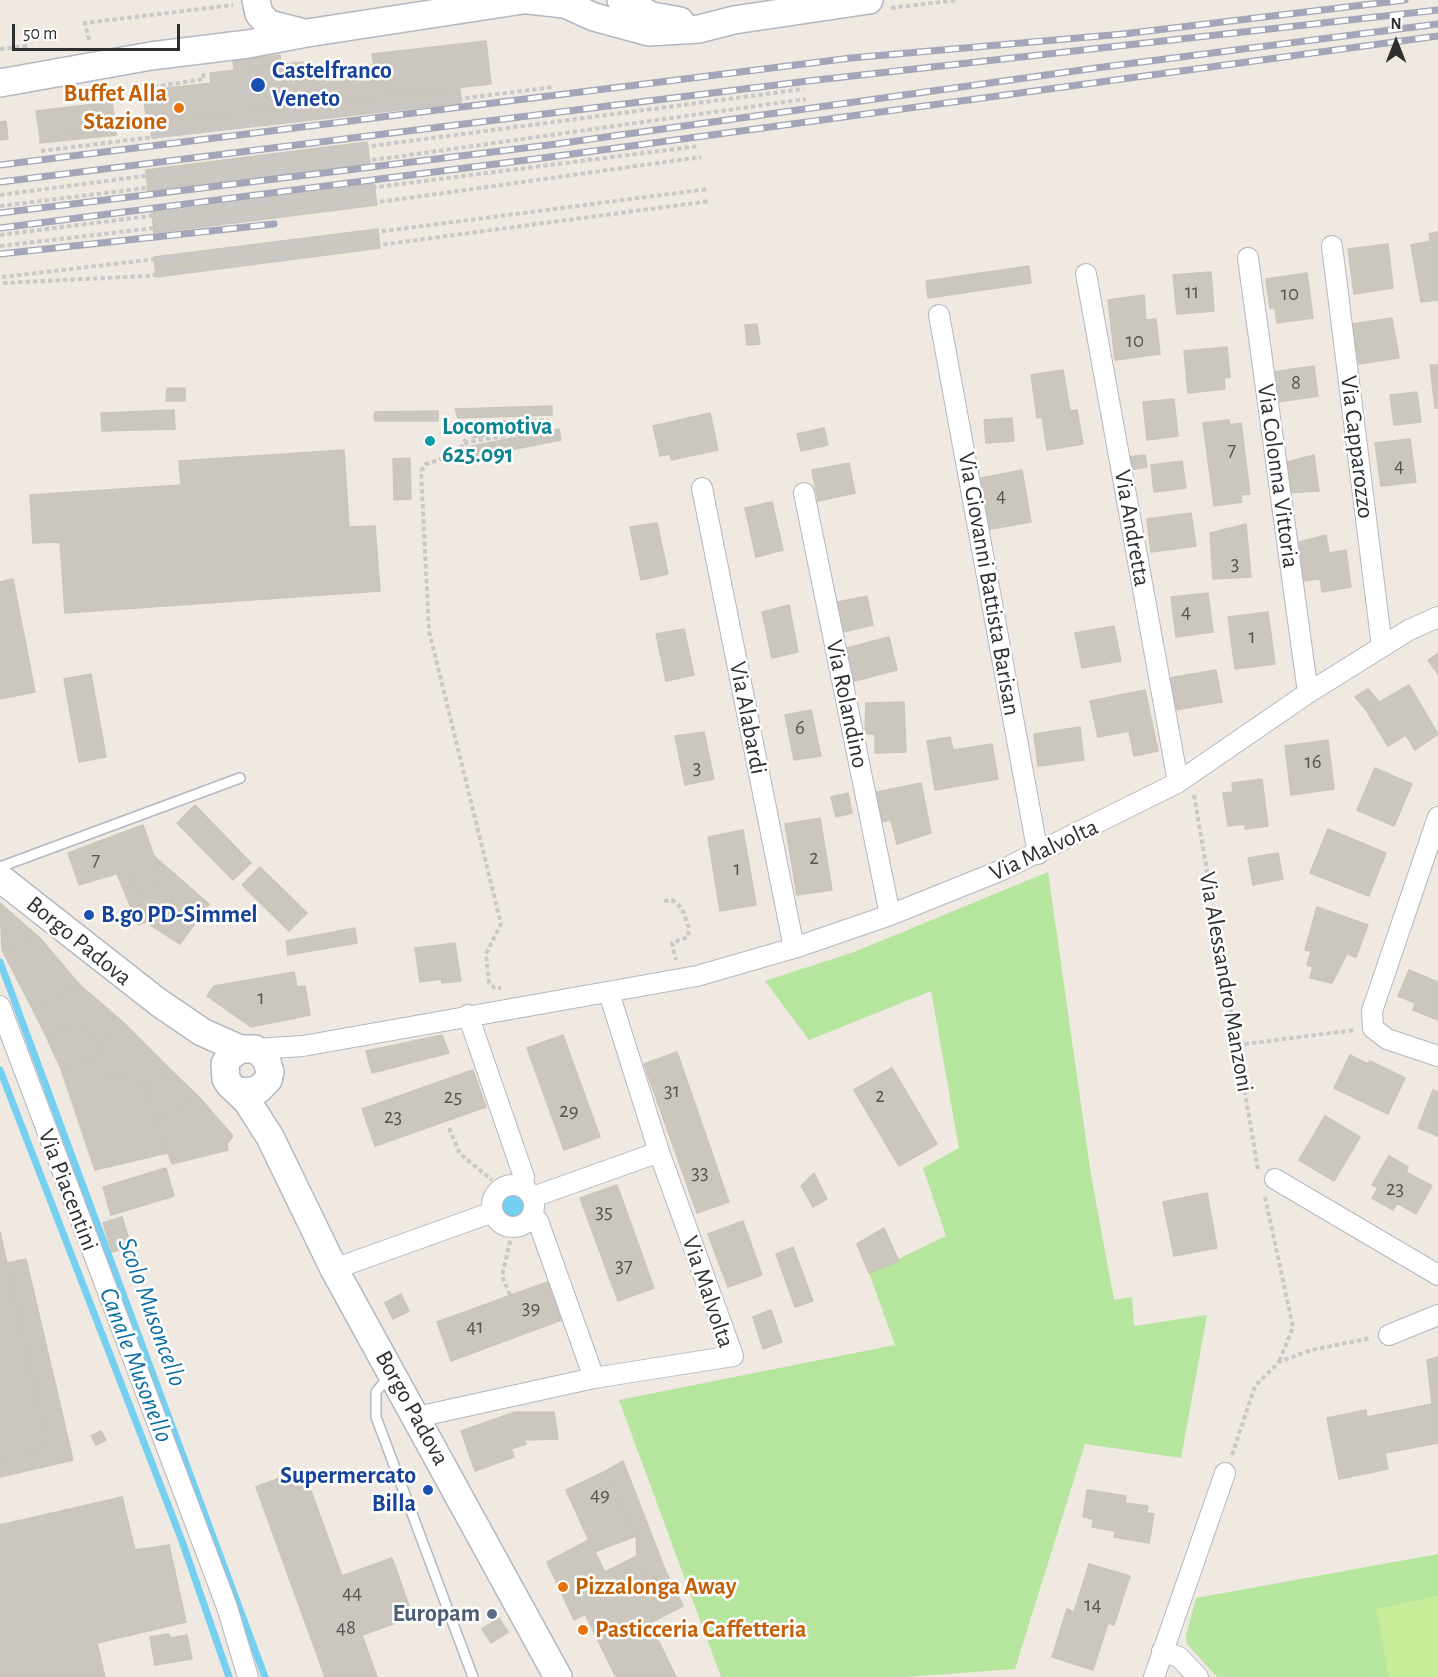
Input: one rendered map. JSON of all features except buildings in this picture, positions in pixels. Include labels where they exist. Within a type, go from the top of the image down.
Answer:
[{"type":"street","points":[[0,83],[204,57],[248,44],[307,33],[523,0]]},
{"type":"street","points":[[528,0],[565,4],[594,17],[649,32],[699,29],[732,20]]},
{"type":"street","points":[[621,0],[652,16],[683,22],[732,20],[869,0]]},
{"type":"street","points":[[204,57],[231,38],[250,6],[277,28],[307,33]]},
{"type":"street","name":"Via Capparozzo","points":[[1332,246],[1382,647]]},
{"type":"street","name":"Via Colonna Vittoria","points":[[1248,258],[1308,693]]},
{"type":"street","name":"Via Andretta","points":[[1086,274],[1178,782]]},
{"type":"street","name":"Via Giovanni Battista Barisan","points":[[939,315],[1038,854]]},
{"type":"street","name":"Via Alabardi","points":[[702,488],[794,948]]},
{"type":"street","name":"Via Rolandino","points":[[804,494],[890,915]]},
{"type":"street","name":"Via Malvolta","points":[[248,1049],[303,1046],[681,979],[794,948],[890,915],[1038,854],[1178,782],[1308,693],[1409,630],[1438,617]]},
{"type":"street","points":[[1438,817],[1373,1003],[1373,1028],[1387,1039],[1438,1056]]},
{"type":"street","name":"Borgo Padova","points":[[0,878],[158,1002],[202,1032],[248,1049]]},
{"type":"street","name":"Via Malvolta","points":[[417,1417],[594,1378],[733,1356],[659,1152],[609,993]]},
{"type":"street","name":"Borgo Padova","points":[[158,1002],[200,1044],[270,1137],[334,1269],[558,1677]]},
{"type":"street","name":"Via Piacentini","points":[[0,1006],[227,1607],[248,1677]]},
{"type":"street","points":[[468,1015],[528,1192],[535,1211],[522,1226],[508,1227],[497,1220],[493,1212],[493,1199],[502,1188],[516,1185],[528,1192],[659,1152]]},
{"type":"street","name":"Via Malvolta","points":[[267,1079],[283,1058],[303,1046]]},
{"type":"street","points":[[248,1049],[266,1058],[267,1079],[250,1092],[231,1083],[229,1057],[248,1049]]},
{"type":"street","name":"Borgo Padova","points":[[267,1079],[263,1104],[270,1137]]},
{"type":"street","points":[[1265,1180],[1438,1275]]},
{"type":"street","points":[[334,1269],[493,1212]]},
{"type":"street","points":[[532,1217],[538,1221],[594,1378]]},
{"type":"street","points":[[1389,1335],[1438,1316]]},
{"type":"street","points":[[1154,1677],[1225,1473]]},
{"type":"street","points":[[1162,1651],[1179,1658],[1198,1677]]},
{"type":"lane","points":[[0,867],[240,778]]},
{"type":"lane","points":[[393,1373],[382,1382],[376,1392],[376,1417],[473,1677]]},
{"type":"path","points":[[89,40],[85,23],[250,6]]},
{"type":"path","points":[[0,49],[27,46]]},
{"type":"path","points":[[146,88],[204,80],[204,57]]},
{"type":"path","points":[[273,60],[276,90]]},
{"type":"path","points":[[245,63],[249,99]]},
{"type":"path","points":[[41,151],[554,87]]},
{"type":"path","points":[[240,126],[237,94],[288,88],[291,120]]},
{"type":"path","points":[[0,195],[280,155],[804,90]]},
{"type":"path","points":[[0,206],[282,173],[806,99]]},
{"type":"path","points":[[253,124],[252,114],[255,114]]},
{"type":"path","points":[[0,235],[699,146]]},
{"type":"path","points":[[280,155],[282,173]]},
{"type":"path","points":[[0,246],[232,221],[701,157]]},
{"type":"path","points":[[227,162],[229,179]]},
{"type":"path","points":[[2,277],[708,189]]},
{"type":"path","points":[[284,198],[286,214]]},
{"type":"path","points":[[3,284],[146,276],[241,266],[710,201]]},
{"type":"path","points":[[230,205],[232,221]]},
{"type":"path","points":[[284,243],[286,260]]},
{"type":"path","points":[[239,248],[241,266]]},
{"type":"path","points":[[457,424],[547,420],[548,429],[468,442],[459,450],[426,464],[421,471],[429,630],[501,924],[486,954],[489,984],[495,988],[507,987]]},
{"type":"path","points":[[460,463],[459,450],[466,439]]},
{"type":"path","name":"Via Alessandro Manzoni","points":[[1194,794],[1237,1045],[1293,1327],[1279,1362]]},
{"type":"path","points":[[663,901],[672,900],[681,908],[689,928],[688,937],[672,943],[681,979]]},
{"type":"path","points":[[1237,1045],[1373,1028]]},
{"type":"path","points":[[449,1128],[460,1154],[492,1180]]},
{"type":"path","points":[[510,1295],[502,1276],[511,1237]]},
{"type":"path","points":[[1225,1473],[1255,1386],[1279,1362],[1311,1350],[1389,1335]]},
{"type":"green space","points":[[1048,872],[1091,1175],[1114,1300],[1132,1297],[1134,1326],[1207,1315],[1181,1458],[1085,1444],[1015,1669],[906,1677],[721,1677],[619,1400],[895,1345],[869,1273],[946,1236],[923,1168],[959,1148],[931,991],[809,1040],[765,981],[854,952]]},
{"type":"green space","points":[[1438,1554],[1438,1677],[1217,1677],[1187,1644],[1186,1635],[1196,1598]]},
{"type":"green space","points":[[1438,1596],[1438,1677],[1389,1677],[1376,1609]]},
{"type":"water","points":[[513,1192],[522,1196],[526,1205],[522,1214],[513,1218],[504,1214],[500,1205],[504,1196]]},
{"type":"waterway","name":"Scolo Musoncello","points":[[0,962],[265,1677]]},
{"type":"waterway","name":"Canale Musonello","points":[[0,1070],[182,1541],[229,1677]]},
{"type":"railway","points":[[0,165],[851,58],[1123,34],[1405,0]]},
{"type":"railway","points":[[0,182],[808,81],[1438,10]]},
{"type":"railway","points":[[0,213],[549,145],[1103,67],[1438,24]]},
{"type":"railway","points":[[0,228],[550,157],[1438,36]]},
{"type":"railway","points":[[0,254],[274,224]]},
{"type":"place","name":"Castelfranco Veneto","points":[[258,85]]},
{"type":"place","name":"Buffet Alla Stazione","points":[[179,108]]},
{"type":"place","name":"Locomotiva 625.091","points":[[430,441]]},
{"type":"place","name":"B.go PD-Simmel","points":[[89,915]]},
{"type":"place","name":"Supermercato Billa","points":[[428,1490]]},
{"type":"place","name":"Pizzalonga Away","points":[[563,1587]]},
{"type":"place","name":"Europam","points":[[492,1614]]},
{"type":"place","name":"Pasticceria Caffetteria","points":[[583,1630]]}]
